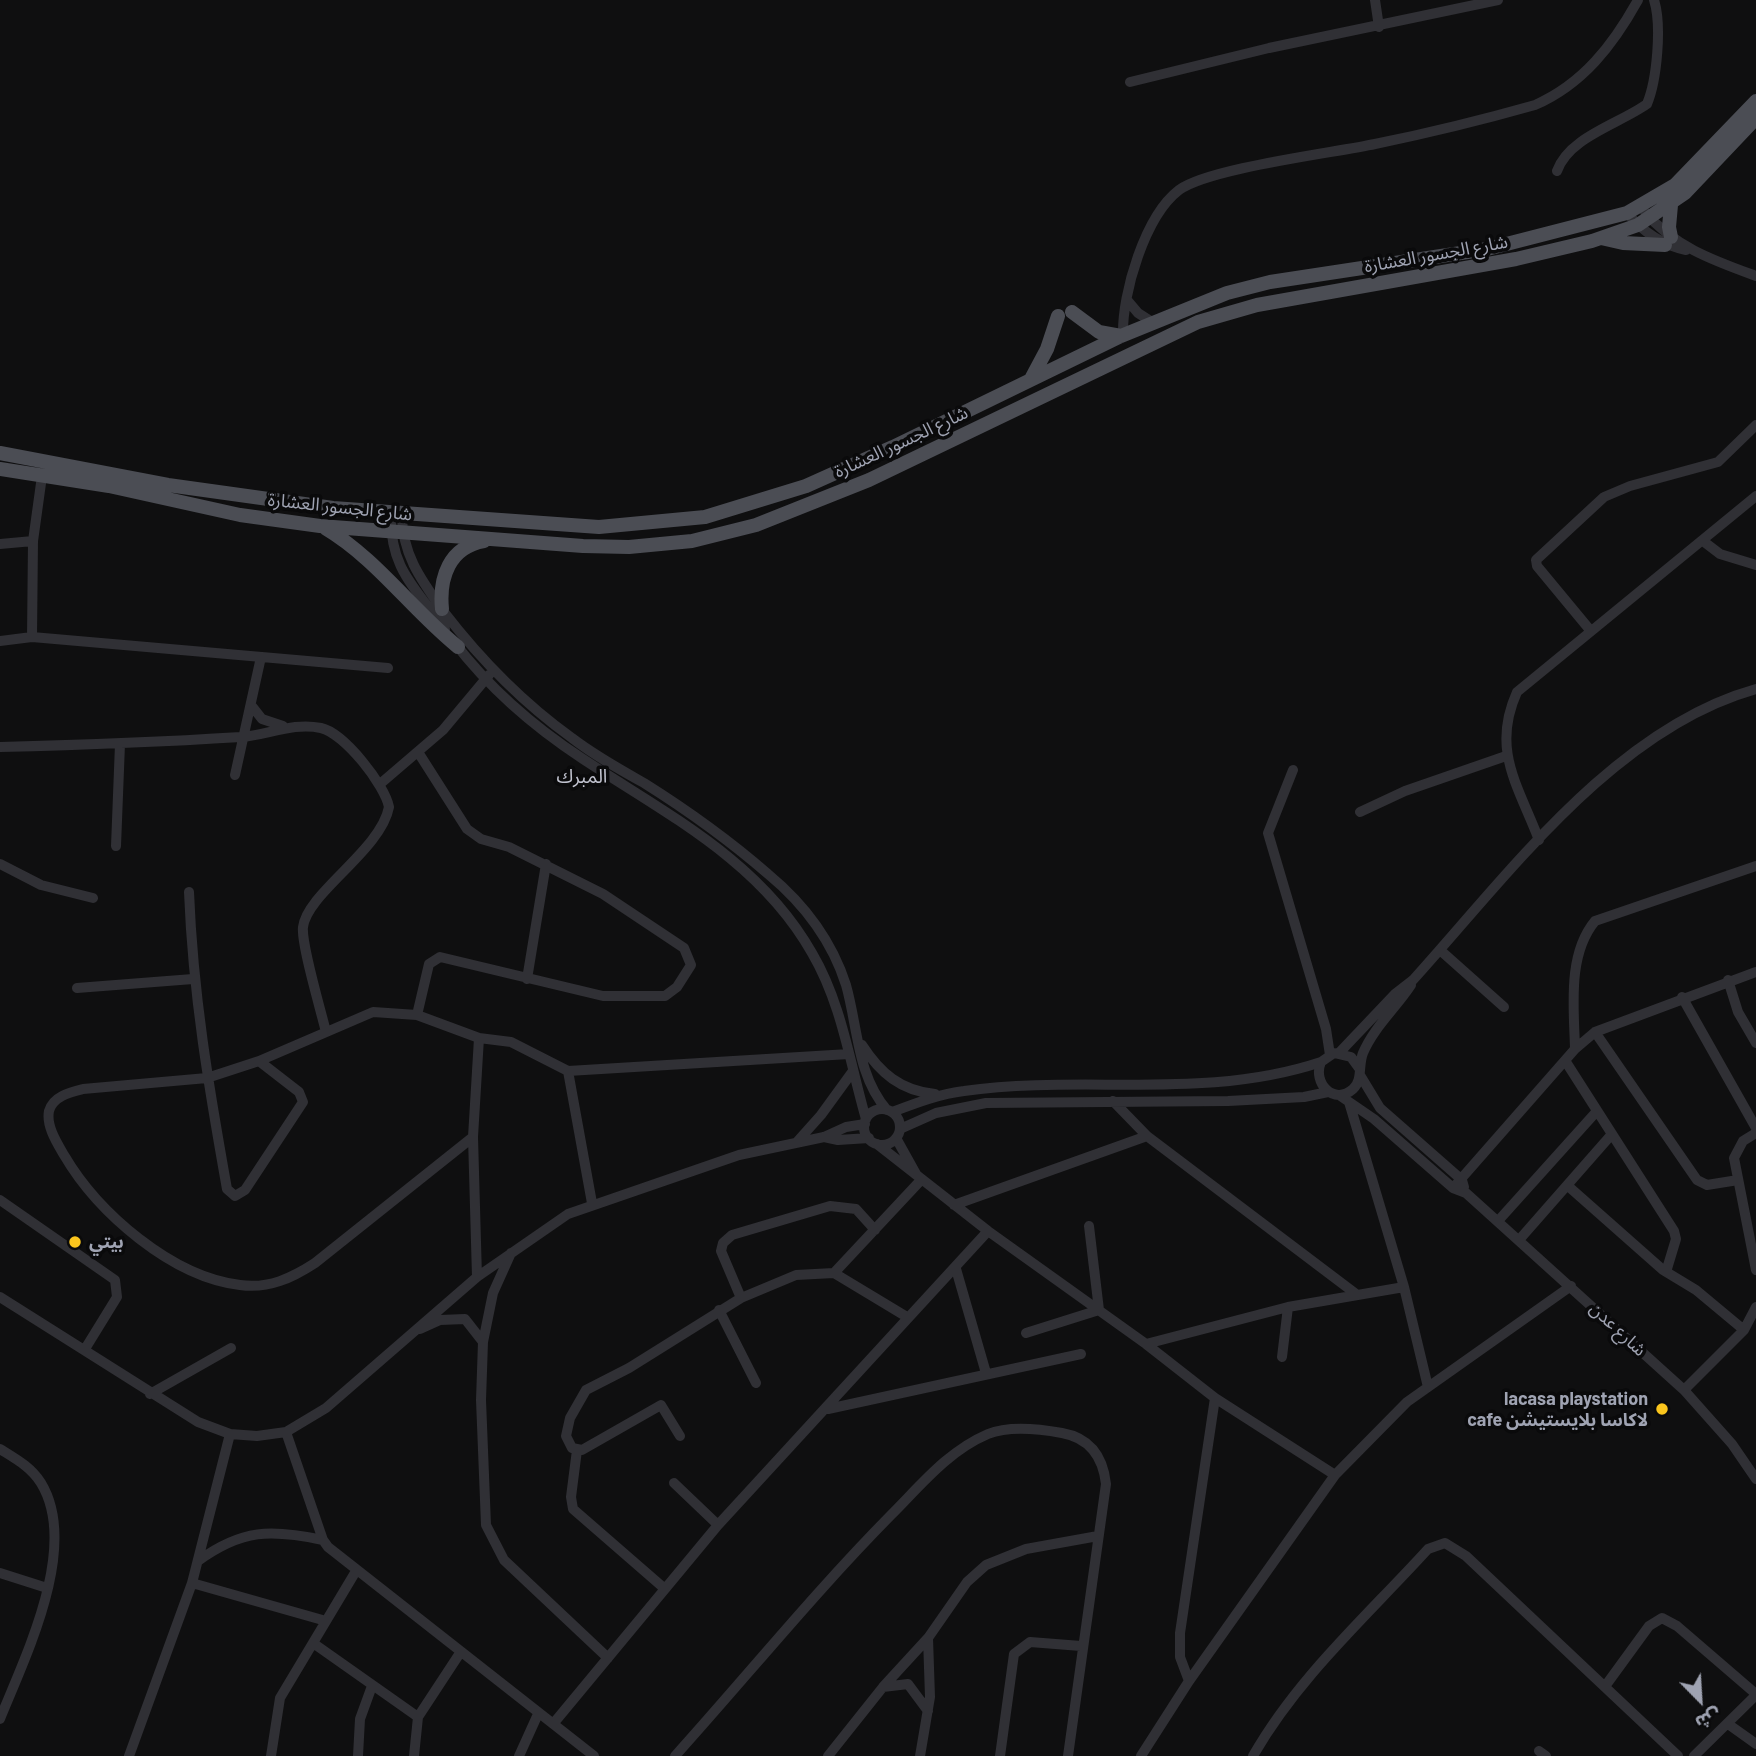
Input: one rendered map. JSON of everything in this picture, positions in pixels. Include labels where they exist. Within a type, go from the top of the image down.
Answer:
[{"type":"main road","name":"شارع الجسور العشارة","points":[[0,468],[109,486],[240,515],[320,526],[629,547],[720,535],[796,511],[869,480],[1166,336],[1227,313],[1516,259],[1601,238],[1639,215],[1687,174],[1756,101]]},
{"type":"main road","name":"شارع الجسور العشارة","points":[[0,453],[241,497],[396,512],[599,527],[705,517],[806,486],[1122,335],[1250,286],[1487,249],[1639,215],[1671,205],[1756,118]]},
{"type":"main road","points":[[1601,238],[1623,243],[1668,241],[1671,205]]},
{"type":"main road","points":[[1031,379],[1065,314],[1099,332],[1122,335]]},
{"type":"main road","points":[[1084,354],[1090,374]]},
{"type":"main road","points":[[1068,361],[1073,382]]},
{"type":"main road","points":[[320,526],[358,550],[424,618],[458,647]]},
{"type":"main road","points":[[442,609],[441,583],[452,560],[475,543],[496,540]]},
{"type":"street","points":[[1375,0],[1379,27]]},
{"type":"street","points":[[1130,82],[1269,48],[1379,27],[1472,3],[1498,0]]},
{"type":"street","points":[[1122,335],[1136,262],[1157,216],[1180,190],[1219,175],[1375,144],[1535,104],[1556,95],[1601,57],[1638,0]]},
{"type":"street","points":[[1557,171],[1560,161],[1576,146],[1647,104],[1655,67],[1657,24],[1654,0]]},
{"type":"street","points":[[1639,215],[1668,241],[1756,276]]},
{"type":"street","points":[[1127,300],[1138,313],[1152,322]]},
{"type":"street","points":[[1590,630],[1537,566],[1536,560],[1604,497],[1630,486],[1718,463],[1756,425]]},
{"type":"street","points":[[32,637],[33,541],[42,476]]},
{"type":"street","points":[[1539,840],[1506,756],[1507,718],[1517,692],[1755,497]]},
{"type":"street","points":[[396,512],[396,533],[392,550],[404,573],[484,680],[567,748],[646,796],[747,871],[778,904],[811,950],[827,979],[873,1141],[988,1231],[1100,1310],[1214,1398],[1335,1475]]},
{"type":"street","points":[[396,533],[415,569],[442,609],[494,671],[528,704],[572,738],[670,800],[747,856],[801,906],[831,950],[845,984],[867,1074],[898,1119],[898,1134],[919,1178]]},
{"type":"street","points":[[0,544],[33,541]]},
{"type":"street","points":[[1703,541],[1720,554],[1756,565]]},
{"type":"street","points":[[0,640],[32,637],[388,668]]},
{"type":"street","points":[[235,775],[261,657]]},
{"type":"street","points":[[380,784],[465,708],[484,680],[494,671]]},
{"type":"street","points":[[824,1137],[887,1144],[898,1134],[936,1112],[972,1105],[1228,1101],[1304,1097],[1353,1089],[1369,1042],[1413,980],[1571,803],[1604,774],[1695,713],[1756,689]]},
{"type":"street","points":[[251,705],[262,719],[285,727]]},
{"type":"street","points":[[0,747],[120,744],[242,736],[285,727],[321,728],[330,732],[380,784],[389,807],[383,824],[312,908],[302,929],[326,1032]]},
{"type":"street","points":[[116,846],[120,744]]},
{"type":"street","points":[[417,1015],[429,964],[440,957],[603,996],[665,996],[677,987],[691,965],[690,954],[684,948],[603,894],[546,864],[481,839],[467,829],[418,752]]},
{"type":"street","points":[[1360,812],[1405,791],[1506,756]]},
{"type":"street","points":[[1293,770],[1268,833],[1326,1029],[1330,1057]]},
{"type":"street","points":[[0,864],[41,885],[93,898]]},
{"type":"street","points":[[527,979],[546,864]]},
{"type":"street","points":[[1575,1049],[1574,992],[1578,957],[1586,932],[1595,921],[1756,866]]},
{"type":"street","points":[[189,892],[193,979],[207,1078],[226,1189],[235,1196],[245,1190],[303,1102],[299,1092],[260,1061]]},
{"type":"street","points":[[1440,950],[1504,1007]]},
{"type":"street","points":[[1453,1188],[1575,1049],[1595,1032],[1728,980],[1756,972]]},
{"type":"street","points":[[77,988],[193,979]]},
{"type":"street","points":[[1334,1093],[1318,1079],[1330,1057],[1413,980]]},
{"type":"street","points":[[1728,980],[1738,1012],[1756,1043]]},
{"type":"street","points":[[1682,998],[1756,1130],[1738,1147],[1734,1158],[1756,1270]]},
{"type":"street","points":[[473,1137],[305,1270],[274,1283],[239,1285],[200,1273],[169,1258],[131,1233],[83,1185],[57,1143],[49,1123],[54,1101],[67,1093],[207,1078],[260,1061],[373,1012],[417,1015],[479,1038],[511,1042],[568,1072],[849,1054]]},
{"type":"street","points":[[1595,1032],[1697,1180],[1707,1185],[1738,1180]]},
{"type":"street","points":[[477,1277],[473,1137],[479,1038]]},
{"type":"street","points":[[859,1040],[871,1059],[895,1082],[917,1092],[941,1095]]},
{"type":"street","points":[[0,1297],[85,1349],[149,1394],[198,1422],[230,1434],[257,1436],[286,1432],[326,1408],[477,1277],[568,1214],[592,1203],[738,1155],[824,1137],[866,1122],[873,1112],[890,1111],[941,1095],[1019,1086],[1220,1083],[1295,1071],[1330,1057],[1351,1057],[1380,1108],[1462,1180]]},
{"type":"street","points":[[1566,1062],[1674,1231],[1676,1239],[1666,1272]]},
{"type":"street","points":[[796,1143],[821,1115],[853,1071]]},
{"type":"street","points":[[568,1072],[592,1203]]},
{"type":"street","name":"شارع عدن","points":[[1334,1093],[1393,1134],[1453,1188],[1466,1192],[1571,1286],[1684,1390],[1756,1479]]},
{"type":"street","points":[[1113,1101],[1147,1136],[1356,1294]]},
{"type":"street","points":[[1349,1102],[1404,1287],[1428,1387]]},
{"type":"street","points":[[1497,1221],[1597,1111]]},
{"type":"street","points":[[1518,1240],[1612,1134]]},
{"type":"street","points":[[954,1205],[1147,1136]]},
{"type":"street","points":[[834,1273],[919,1178]]},
{"type":"street","name":"شارع عدن","points":[[1462,1180],[1466,1192]]},
{"type":"street","points":[[1568,1186],[1666,1272],[1696,1290],[1744,1330]]},
{"type":"street","points":[[0,1200],[115,1280],[117,1297],[85,1349]]},
{"type":"street","points":[[741,1298],[721,1251],[723,1242],[732,1236],[830,1206],[856,1209],[875,1230]]},
{"type":"street","points":[[1089,1226],[1100,1310]]},
{"type":"street","points":[[553,1724],[718,1525],[828,1409],[907,1317],[956,1269],[988,1231]]},
{"type":"street","points":[[512,1251],[493,1293],[484,1342],[484,1503],[493,1543],[525,1582],[608,1658]]},
{"type":"street","points":[[956,1269],[986,1373]]},
{"type":"street","points":[[680,1436],[665,1409],[658,1405],[586,1448],[577,1450],[569,1445],[566,1436],[570,1418],[586,1390],[629,1368],[719,1310],[796,1275],[834,1273],[907,1317]]},
{"type":"street","points":[[1141,1756],[1189,1681],[1335,1475],[1407,1402],[1571,1286]]},
{"type":"street","points":[[1146,1344],[1288,1307],[1404,1287]]},
{"type":"street","points":[[1282,1357],[1288,1307]]},
{"type":"street","points":[[1684,1390],[1744,1330],[1756,1307]]},
{"type":"street","points":[[719,1310],[756,1383]]},
{"type":"street","points":[[1026,1333],[1100,1310]]},
{"type":"street","points":[[410,1334],[455,1317],[465,1319],[484,1342]]},
{"type":"street","points":[[149,1394],[231,1348]]},
{"type":"street","points":[[828,1409],[1081,1354]]},
{"type":"street","points":[[1189,1681],[1180,1657],[1180,1633],[1214,1398]]},
{"type":"street","points":[[675,1756],[838,1568],[941,1463],[990,1434],[1013,1429],[1049,1431],[1086,1441],[1104,1466],[1106,1484],[1068,1756]]},
{"type":"street","points":[[286,1432],[323,1541],[356,1571],[594,1756]]},
{"type":"street","points":[[129,1756],[192,1583],[230,1434]]},
{"type":"street","points":[[0,1449],[27,1465],[48,1496],[54,1519],[54,1545],[47,1588],[32,1640],[0,1719]]},
{"type":"street","points":[[577,1450],[571,1497],[573,1509],[665,1589]]},
{"type":"street","points":[[1746,1464],[1756,1455]]},
{"type":"street","points":[[674,1483],[718,1525]]},
{"type":"street","points":[[198,1562],[218,1547],[253,1533],[289,1534],[323,1541]]},
{"type":"street","points":[[828,1756],[883,1687],[928,1638],[967,1582],[986,1565],[1026,1549],[1098,1536]]},
{"type":"street","points":[[1253,1756],[1279,1715],[1331,1652],[1428,1549],[1437,1544],[1453,1546],[1466,1556],[1606,1685],[1678,1756]]},
{"type":"street","points":[[271,1756],[275,1715],[280,1699],[356,1571]]},
{"type":"street","points":[[0,1573],[47,1588]]},
{"type":"street","points":[[192,1583],[326,1621]]},
{"type":"street","points":[[1606,1685],[1649,1626],[1662,1618],[1677,1626],[1756,1694],[1694,1756]]},
{"type":"street","points":[[920,1756],[928,1711],[928,1638]]},
{"type":"street","points":[[1000,1756],[1014,1654],[1030,1642],[1082,1646]]},
{"type":"street","points":[[313,1643],[418,1717]]},
{"type":"street","points":[[414,1756],[418,1717],[460,1653]]},
{"type":"street","points":[[883,1687],[908,1684],[928,1711]]},
{"type":"street","points":[[358,1756],[360,1719],[372,1686]]},
{"type":"street","points":[[519,1756],[538,1714]]},
{"type":"street","points":[[1728,1724],[1756,1744]]},
{"type":"place","name":"بيتي","points":[[75,1242]]},
{"type":"place","name":"lacasa playstation cafe لاكاسا بلايستيشن","points":[[1662,1409]]},
{"type":"district","name":"المبرك","points":[[582,777]]}]
